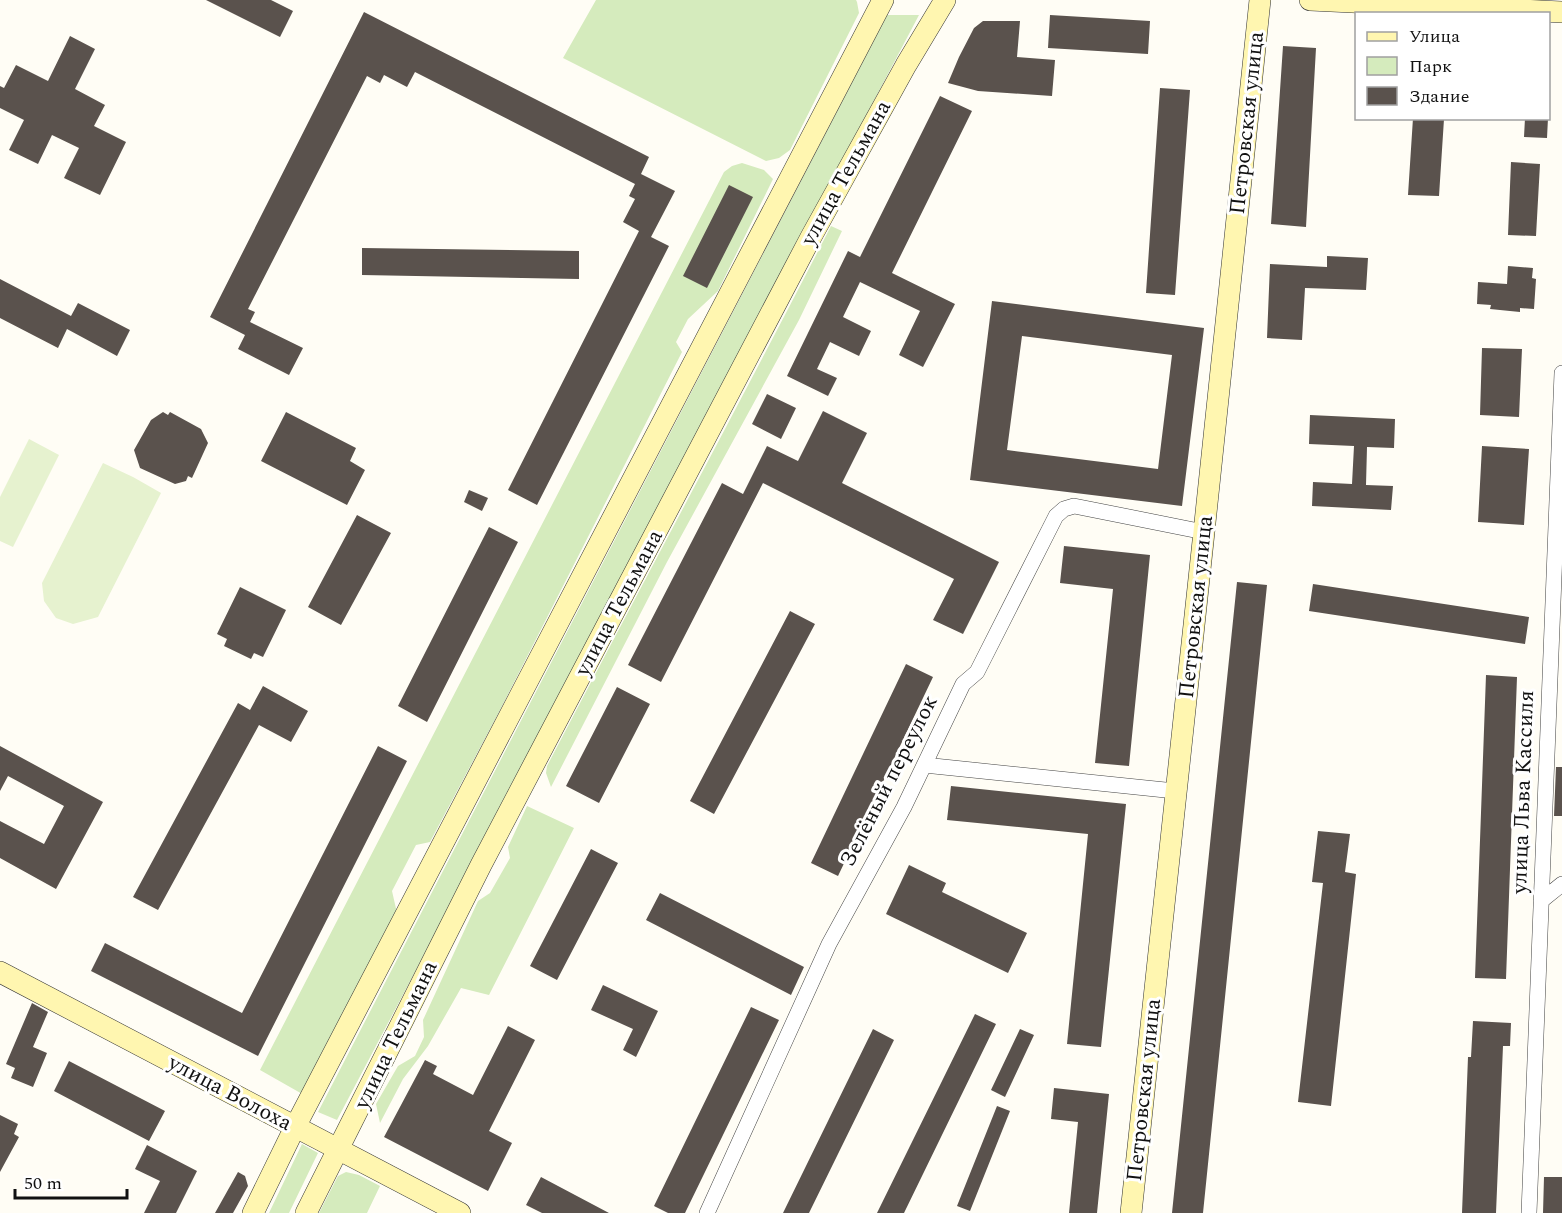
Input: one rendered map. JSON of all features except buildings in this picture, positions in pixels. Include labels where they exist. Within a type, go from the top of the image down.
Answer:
[{"type":"main road","name":"улица Тельмана","points":[[253,1213],[295,1127],[883,0]]},
{"type":"main road","name":"улица Тельмана","points":[[306,1213],[481,865],[806,247],[906,65],[945,0]]},
{"type":"main road","name":"Петровская улица","points":[[1131,1213],[1260,0]]},
{"type":"main road","points":[[1310,0],[1562,12]]},
{"type":"main road","name":"улица Волоха","points":[[0,972],[460,1213]]},
{"type":"street","name":"улица Льва Кассиля","points":[[1529,1213],[1562,373]]},
{"type":"street","name":"Зелёный переулок","points":[[707,1213],[829,944],[887,838],[963,684],[977,672],[1056,516],[1064,509],[1074,506],[1204,532]]},
{"type":"street","points":[[924,765],[1175,791]]},
{"type":"street","points":[[1541,901],[1562,884]]},
{"type":"green space","points":[[596,0],[856,0],[859,13],[790,150],[779,158],[766,161],[563,58]]},
{"type":"green space","points":[[887,15],[919,15],[337,1120],[318,1112]]},
{"type":"green space","points":[[742,163],[764,170],[773,179],[718,291],[688,319],[676,342],[682,352],[499,712],[430,842],[416,845],[392,891],[397,913],[304,1095],[260,1070],[724,172]]},
{"type":"green space","points":[[831,226],[842,231],[799,320],[667,562],[551,787],[546,773],[547,766]]},
{"type":"green space","points":[[29,439],[59,455],[13,547],[0,541],[0,497]]},
{"type":"green space","points":[[103,463],[161,493],[98,617],[73,624],[56,618],[44,601],[42,583]]},
{"type":"green space","points":[[527,806],[574,828],[489,995],[461,988],[428,1046],[403,1079],[380,1123],[376,1104],[398,1066],[415,1056],[424,1037],[423,1020],[478,901],[490,893],[510,858],[508,847]]},
{"type":"green space","points":[[302,1144],[318,1153],[289,1213],[269,1213]]},
{"type":"green space","points":[[346,1172],[359,1175],[380,1186],[367,1213],[319,1213],[338,1176]]}]
